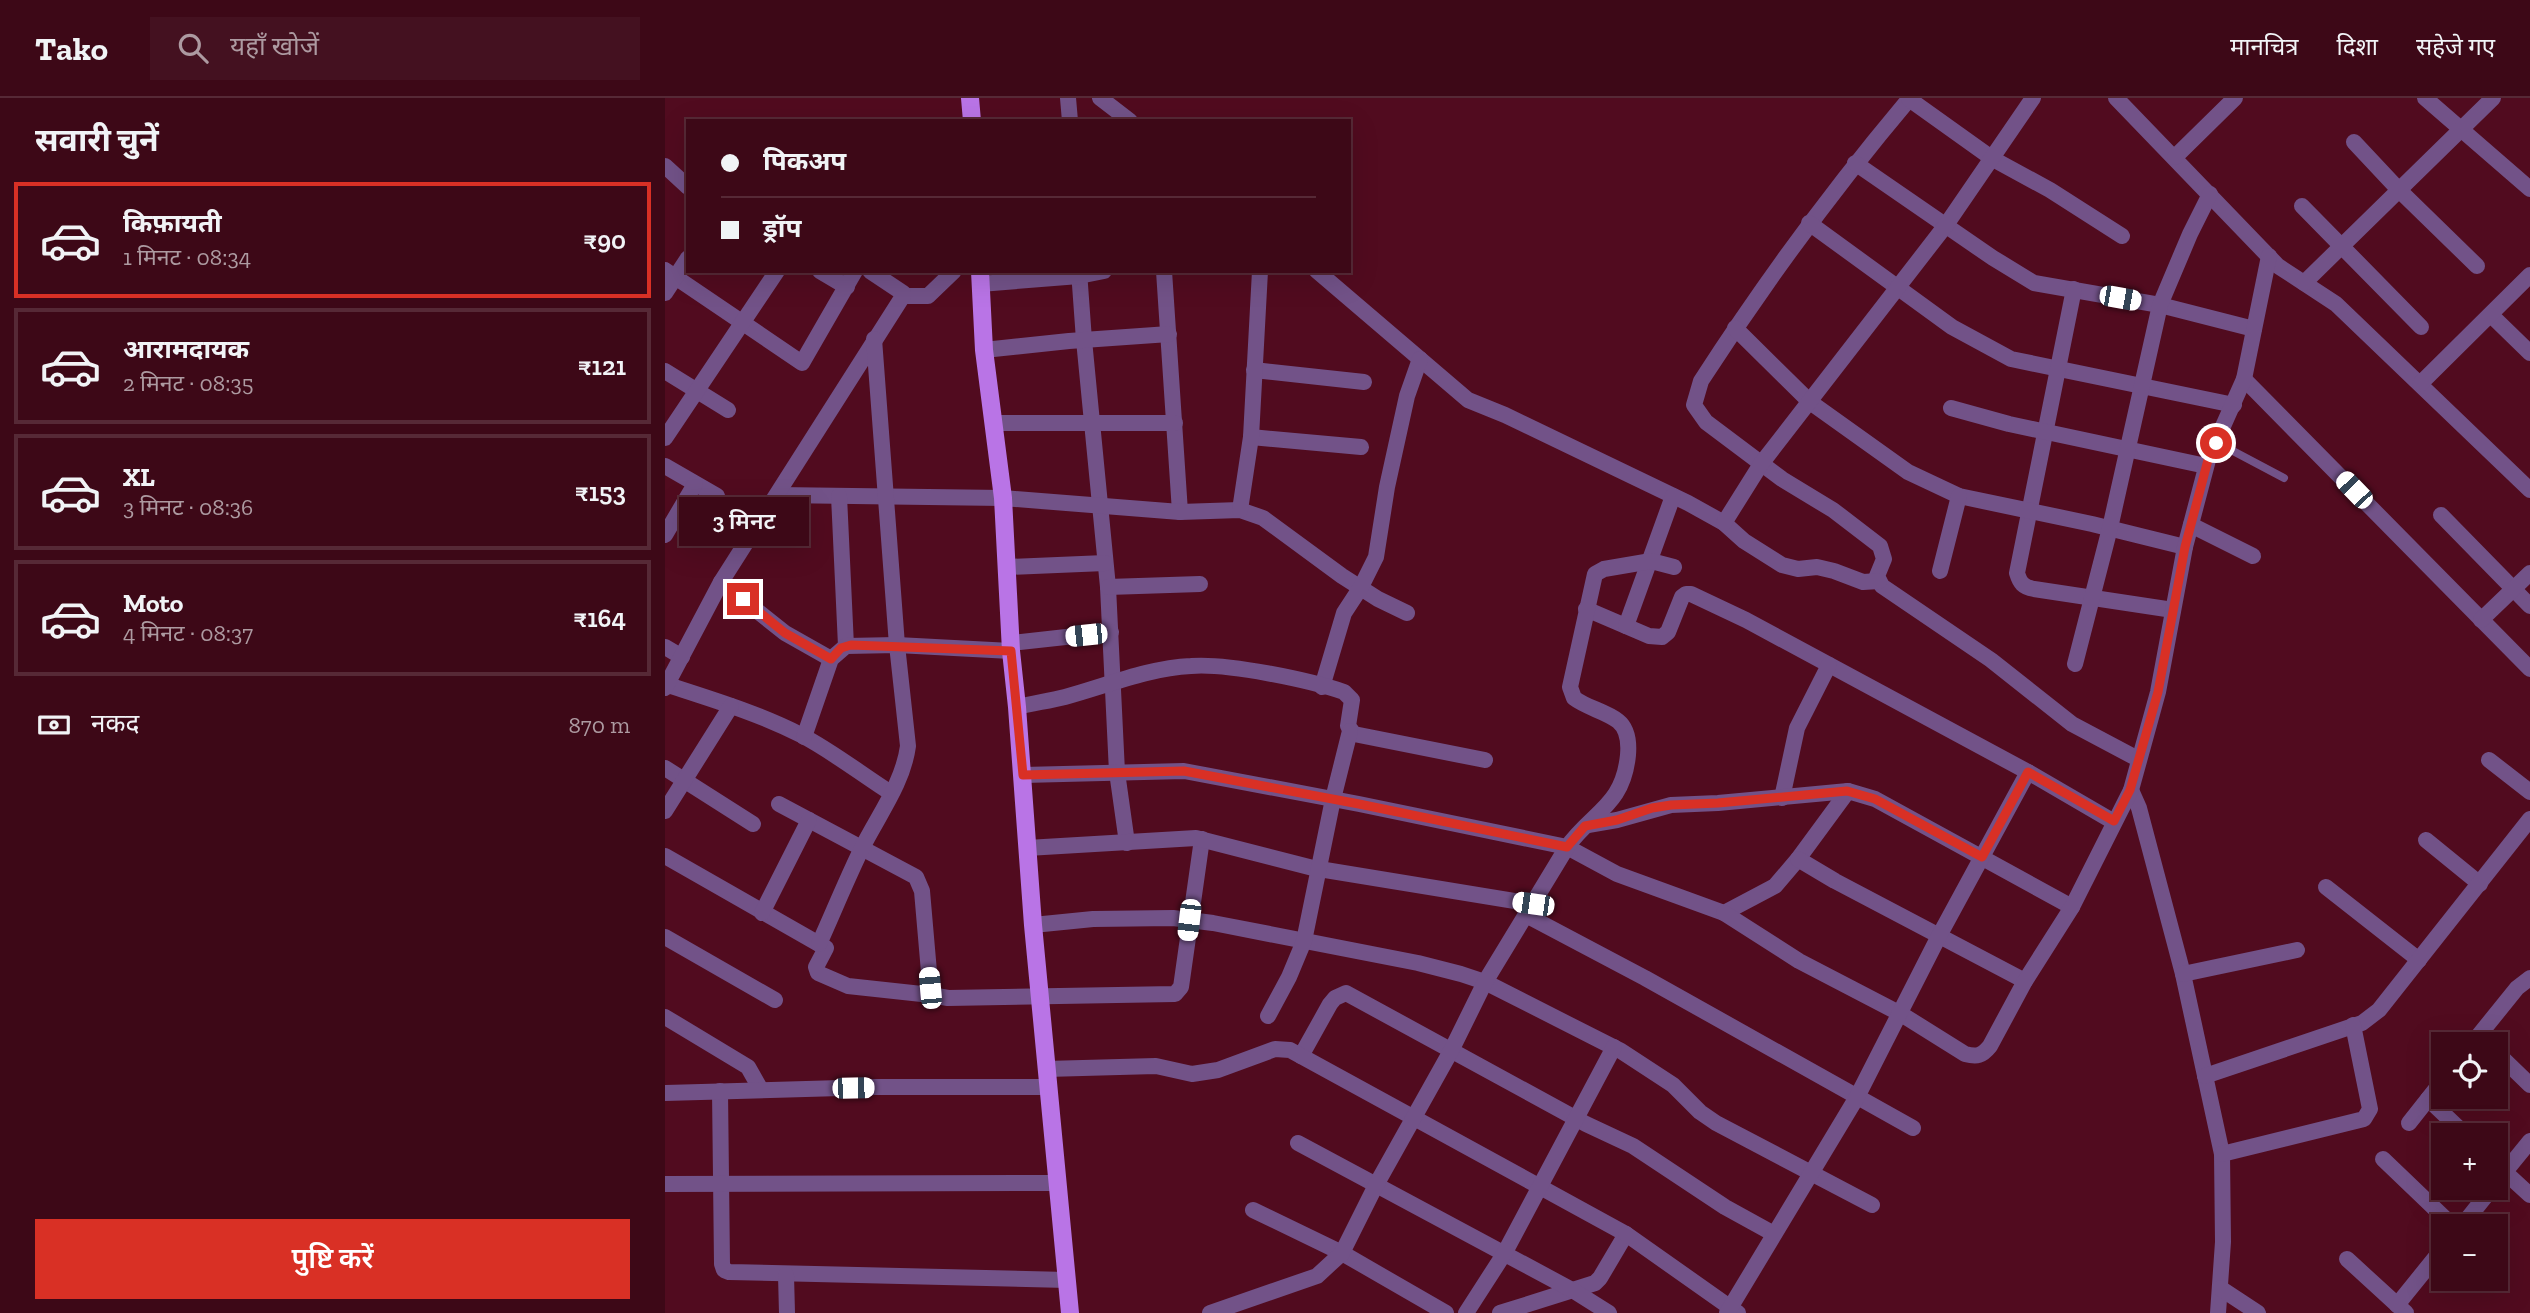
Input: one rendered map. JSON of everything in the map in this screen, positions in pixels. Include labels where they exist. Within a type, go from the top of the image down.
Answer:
[{"type":"main road","points":[[970,98],[972,119]]},
{"type":"main road","points":[[980,277],[983,351],[1003,498],[1011,647],[1033,925],[1070,1313]]},
{"type":"street","points":[[1068,98],[1070,119]]},
{"type":"street","points":[[1100,98],[1127,119]]},
{"type":"street","points":[[2122,236],[2050,190],[1993,159],[1909,98],[1809,223],[1735,327],[1701,381],[1694,405],[1706,422],[1761,464],[1833,510],[1880,546],[1884,554],[1877,576],[1882,586],[1991,660],[2072,724],[2138,759]]},
{"type":"street","points":[[1724,523],[1761,464],[1946,225],[2033,98]]},
{"type":"street","points":[[2116,98],[2279,266],[2336,304],[2530,490]]},
{"type":"street","points":[[2175,157],[2234,98]]},
{"type":"street","points":[[2425,98],[2530,189]]},
{"type":"street","points":[[2304,283],[2493,98]]},
{"type":"street","points":[[2354,142],[2477,266]]},
{"type":"street","points":[[1855,163],[2034,284],[2160,305],[2254,329]]},
{"type":"street","points":[[665,166],[686,185]]},
{"type":"street","points":[[2075,664],[2110,528],[2160,305],[2210,194]]},
{"type":"street","points":[[2302,206],[2421,327]]},
{"type":"street","points":[[1809,223],[1896,288],[1994,352],[2011,359],[2060,370],[2234,405]]},
{"type":"street","points":[[1023,775],[1184,771],[1567,847],[1617,874],[1724,913],[1799,961],[1901,1014],[1965,1054],[1983,1055],[2072,906],[2130,790],[2158,692],[2185,547],[2206,466],[2244,379],[2269,256]]},
{"type":"street","points":[[665,293],[670,274],[686,260]]},
{"type":"street","points":[[665,438],[776,273]]},
{"type":"street","points":[[823,273],[847,287]]},
{"type":"street","points":[[670,274],[802,363],[854,273]]},
{"type":"street","points":[[873,273],[903,293],[903,296]]},
{"type":"street","points":[[903,296],[929,296],[952,273]]},
{"type":"street","points":[[1164,273],[1179,512]]},
{"type":"street","points":[[1240,510],[1251,437],[1260,273]]},
{"type":"street","points":[[1319,273],[1468,400],[1505,415],[1673,496],[1724,523],[1744,541],[1782,565],[1798,569],[1817,567],[1863,582],[1879,581]]},
{"type":"street","points":[[980,277],[1079,274],[1108,587],[1117,772],[1127,843]]},
{"type":"street","points":[[2420,384],[2530,275]]},
{"type":"street","points":[[2074,289],[2060,370],[2017,573],[2019,582],[2025,587],[2173,610]]},
{"type":"street","points":[[891,793],[804,737],[731,706],[666,686],[721,582],[903,296]]},
{"type":"street","points":[[2491,315],[2530,353]]},
{"type":"street","points":[[1735,327],[1810,402],[1908,472],[1959,496],[2185,547]]},
{"type":"street","points":[[983,351],[1169,334]]},
{"type":"street","points":[[819,944],[891,793],[906,759],[908,746],[897,645],[874,339]]},
{"type":"street","points":[[1322,687],[1344,613],[1361,587],[1375,557],[1387,487],[1408,396],[1420,359]]},
{"type":"street","points":[[1254,370],[1364,382]]},
{"type":"street","points":[[665,371],[728,410]]},
{"type":"street","points":[[2244,379],[2530,669]]},
{"type":"street","points":[[1951,408],[2046,432],[2206,466]]},
{"type":"street","points":[[993,423],[1175,424]]},
{"type":"street","points":[[1251,437],[1361,447]]},
{"type":"street","points":[[665,466],[717,496]]},
{"type":"street","points":[[665,535],[695,484]]},
{"type":"street","points":[[778,495],[1003,498],[1179,512],[1240,510],[1263,518],[1378,599],[1408,613]]},
{"type":"street","points":[[839,496],[846,646]]},
{"type":"street","points":[[1626,626],[1673,496]]},
{"type":"street","points":[[1940,571],[1959,496]]},
{"type":"street","points":[[2441,515],[2530,606]]},
{"type":"street","points":[[2191,525],[2253,556]]},
{"type":"street","points":[[1210,1313],[1254,1306],[1317,1276],[1342,1253],[1376,1185],[1451,1051],[1485,982],[1567,847],[1619,792],[1626,772],[1629,746],[1626,731],[1618,721],[1579,702],[1571,694],[1570,687],[1592,579],[1598,570],[1651,561],[1674,568]]},
{"type":"street","points":[[1007,568],[1105,563]]},
{"type":"street","points":[[2481,620],[2530,573]]},
{"type":"street","points":[[721,582],[785,633],[831,659]]},
{"type":"street","points":[[1108,587],[1200,584]]},
{"type":"street","points":[[1586,610],[1649,636],[1662,637],[1668,632],[1682,597],[1691,594],[1746,620],[2114,821]]},
{"type":"street","points":[[804,737],[831,659],[846,646],[1011,647],[1111,632]]},
{"type":"street","points":[[665,647],[682,657]]},
{"type":"street","points":[[1017,707],[1065,697],[1114,682],[1203,665],[1269,675],[1338,690],[1349,696],[1352,700],[1348,726],[1350,731],[1304,941],[1268,1016]]},
{"type":"street","points":[[1782,798],[1797,728],[1829,665]]},
{"type":"street","points":[[665,811],[731,706]]},
{"type":"street","points":[[1350,731],[1485,760]]},
{"type":"street","points":[[2489,760],[2530,792]]},
{"type":"street","points":[[665,768],[753,824]]},
{"type":"street","points":[[665,1093],[1047,1078],[1156,1066],[1192,1074],[1218,1070],[1275,1049],[1290,1050],[1626,1234],[1732,1311],[1774,1234],[1857,1097],[1939,936],[2028,772]]},
{"type":"street","points":[[2130,790],[2139,808],[2183,974],[2222,1154],[2223,1242],[2218,1313]]},
{"type":"street","points":[[1585,826],[1671,805],[1847,791],[1875,799],[2072,906]]},
{"type":"street","points":[[1724,913],[1775,886],[1847,791]]},
{"type":"street","points":[[779,804],[912,874],[921,883],[931,995]]},
{"type":"street","points":[[2205,1076],[2362,1023],[2379,1010],[2530,819]]},
{"type":"street","points":[[762,914],[809,820]]},
{"type":"street","points":[[665,856],[762,914],[826,948],[816,971],[848,986],[948,998],[1039,994],[1175,994],[1181,987],[1202,839]]},
{"type":"street","points":[[1027,848],[1202,839],[1320,869],[1530,909],[1645,978],[1913,1128]]},
{"type":"street","points":[[2426,840],[2480,884]]},
{"type":"street","points":[[1798,859],[2025,981]]},
{"type":"street","points":[[2326,887],[2419,960]]},
{"type":"street","points":[[1033,925],[1093,919],[1189,920],[1417,963],[1485,982],[1614,1047],[1673,1085],[1700,1112],[1716,1123],[1872,1205]]},
{"type":"street","points":[[665,937],[775,1000]]},
{"type":"street","points":[[2183,974],[2297,950]]},
{"type":"street","points":[[2524,983],[2530,999]]},
{"type":"street","points":[[2487,1032],[2524,983]]},
{"type":"street","points":[[1301,1056],[1335,998],[1346,993],[1575,1119],[1633,1146],[1725,1207],[1774,1234]]},
{"type":"street","points":[[665,1017],[748,1067],[761,1090]]},
{"type":"street","points":[[2222,1154],[2364,1119],[2370,1108],[2353,1026]]},
{"type":"street","points":[[1466,1313],[1504,1254],[1614,1047]]},
{"type":"street","points":[[2508,1064],[2530,1085]]},
{"type":"street","points":[[720,1091],[724,1270],[736,1274],[1067,1280]]},
{"type":"street","points":[[2409,1123],[2431,1095]]},
{"type":"street","points":[[2428,1099],[2453,1123]]},
{"type":"street","points":[[2508,1164],[2530,1141]]},
{"type":"street","points":[[1298,1143],[1574,1291],[1609,1313]]},
{"type":"street","points":[[2383,1158],[2441,1214]]},
{"type":"street","points":[[2508,1179],[2530,1195]]},
{"type":"street","points":[[665,1184],[1057,1183]]},
{"type":"street","points":[[2471,1214],[2482,1200]]},
{"type":"street","points":[[1253,1210],[1342,1253],[1446,1313]]},
{"type":"street","points":[[1500,1313],[1574,1291],[1600,1278],[1626,1234]]},
{"type":"street","points":[[2347,1259],[2402,1309],[2431,1266]]},
{"type":"street","points":[[786,1275],[787,1313]]},
{"type":"street","points":[[2220,1288],[2258,1313]]},
{"type":"lane","points":[[2216,443],[2284,478]]},
{"type":"route","points":[[743,599],[785,633],[831,659],[841,648],[851,645],[1011,651],[1023,775],[1184,771],[1567,847],[1585,826],[1617,820],[1652,808],[1847,791],[1875,799],[1982,857],[2028,772],[2114,821],[2134,780],[2158,692],[2185,547],[2208,460],[2216,443]]}]
